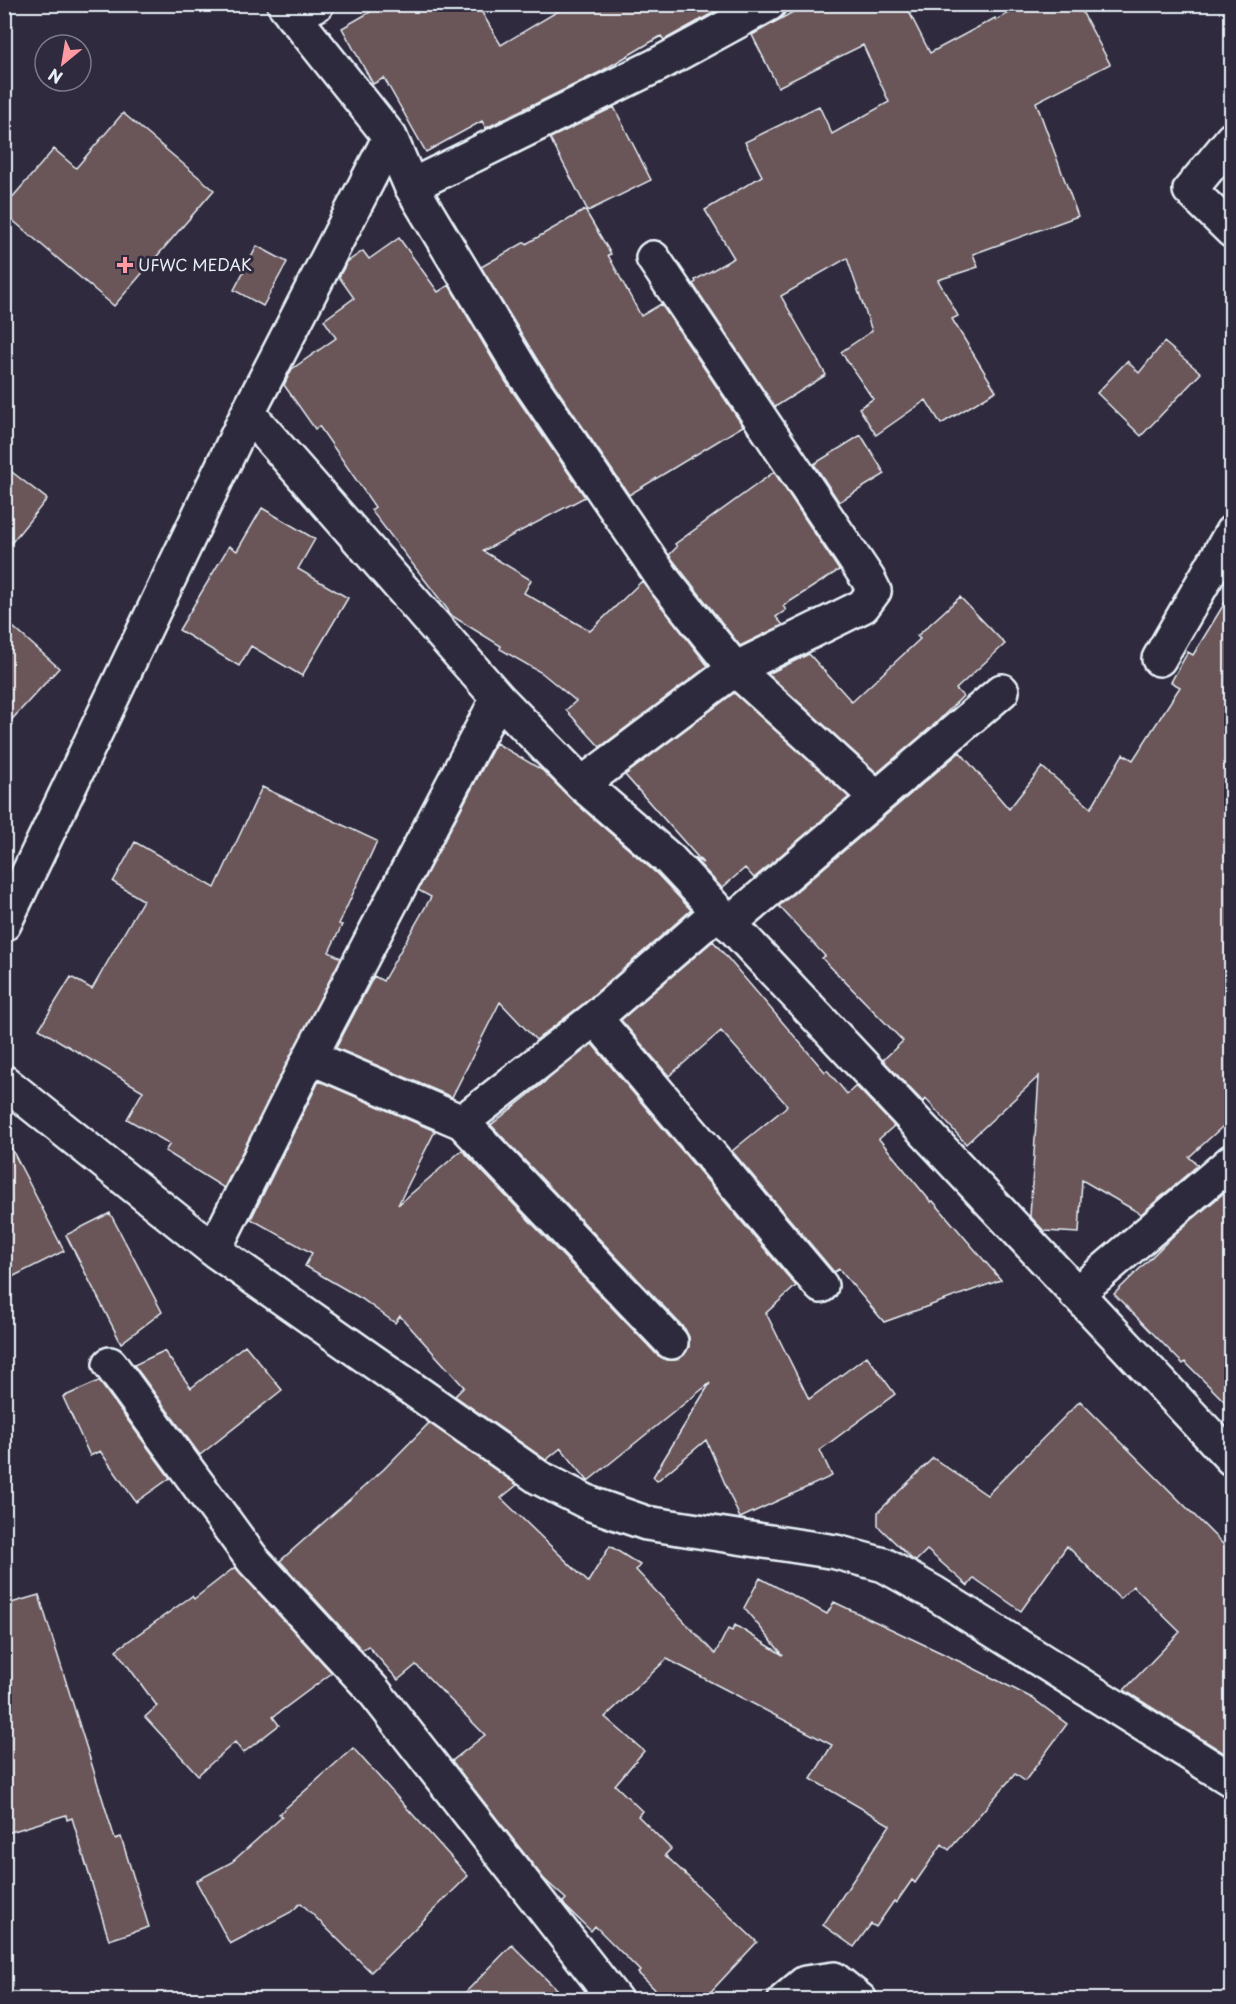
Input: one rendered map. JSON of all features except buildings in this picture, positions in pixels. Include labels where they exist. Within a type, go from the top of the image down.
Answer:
[{"type":"street","points":[[411,186],[657,65],[769,4]]},
{"type":"street","points":[[298,9],[390,137],[411,186],[522,371],[666,583],[735,669],[876,797]]},
{"type":"street","points":[[4,924],[248,413],[390,137]]},
{"type":"street","points":[[1232,139],[1190,190],[1232,231]]},
{"type":"street","points":[[582,784],[735,669],[863,606],[874,591],[653,258]]},
{"type":"street","points":[[248,413],[498,698],[582,784],[670,860],[1232,1459]]},
{"type":"street","points":[[1159,658],[1232,532]]},
{"type":"street","points":[[462,1122],[876,797],[1002,691]]},
{"type":"street","points":[[214,1250],[310,1057],[498,698]]},
{"type":"street","points":[[595,1018],[821,1286]]},
{"type":"street","points":[[310,1057],[462,1122],[671,1342]]},
{"type":"street","points":[[4,1082],[214,1250],[489,1444],[547,1482],[591,1504],[646,1523],[836,1552],[884,1565],[934,1593],[1232,1780]]},
{"type":"street","points":[[1076,1294],[1232,1161]]},
{"type":"street","points":[[110,1364],[253,1560],[373,1690],[615,2000]]},
{"type":"street","points":[[785,2000],[805,1983],[834,1979],[860,2000]]},
{"type":"place","name":"UFWC MEDAK","points":[[125,265]]}]
